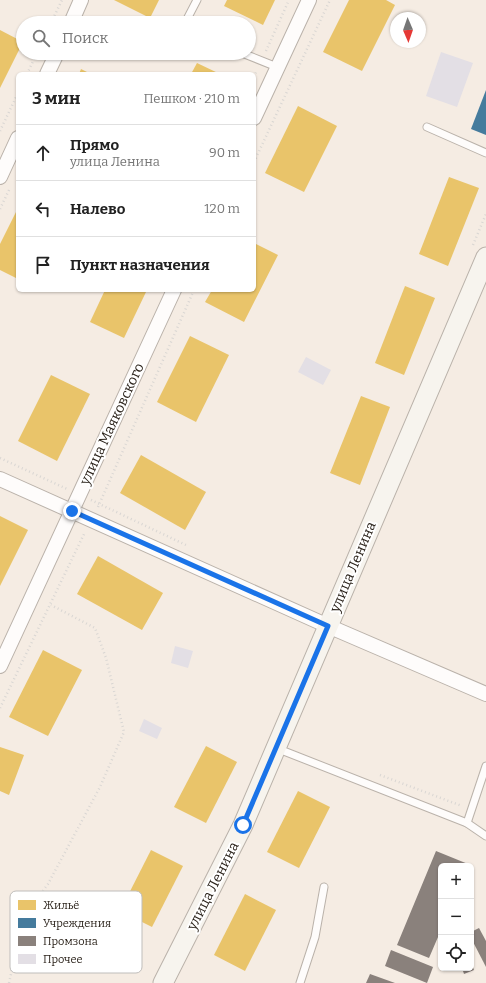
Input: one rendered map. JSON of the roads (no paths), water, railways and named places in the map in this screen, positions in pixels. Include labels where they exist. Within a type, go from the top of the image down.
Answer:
[{"type":"main road","name":"улица Ленина","points":[[163,983],[243,825],[486,257]]},
{"type":"street","points":[[73,16],[81,0]]},
{"type":"street","points":[[256,114],[309,0]]},
{"type":"street","points":[[48,72],[54,60]]},
{"type":"street","points":[[0,177],[16,142]]},
{"type":"street","name":"улица Маяковского","points":[[0,666],[173,292]]},
{"type":"street","points":[[0,479],[328,626],[486,694]]},
{"type":"lane","points":[[189,16],[197,0]]},
{"type":"lane","points":[[256,59],[278,67]]},
{"type":"lane","points":[[427,128],[486,153]]},
{"type":"lane","points":[[276,748],[466,823],[486,836]]},
{"type":"lane","points":[[466,823],[486,766]]},
{"type":"lane","points":[[300,983],[315,937],[324,887]]}]
